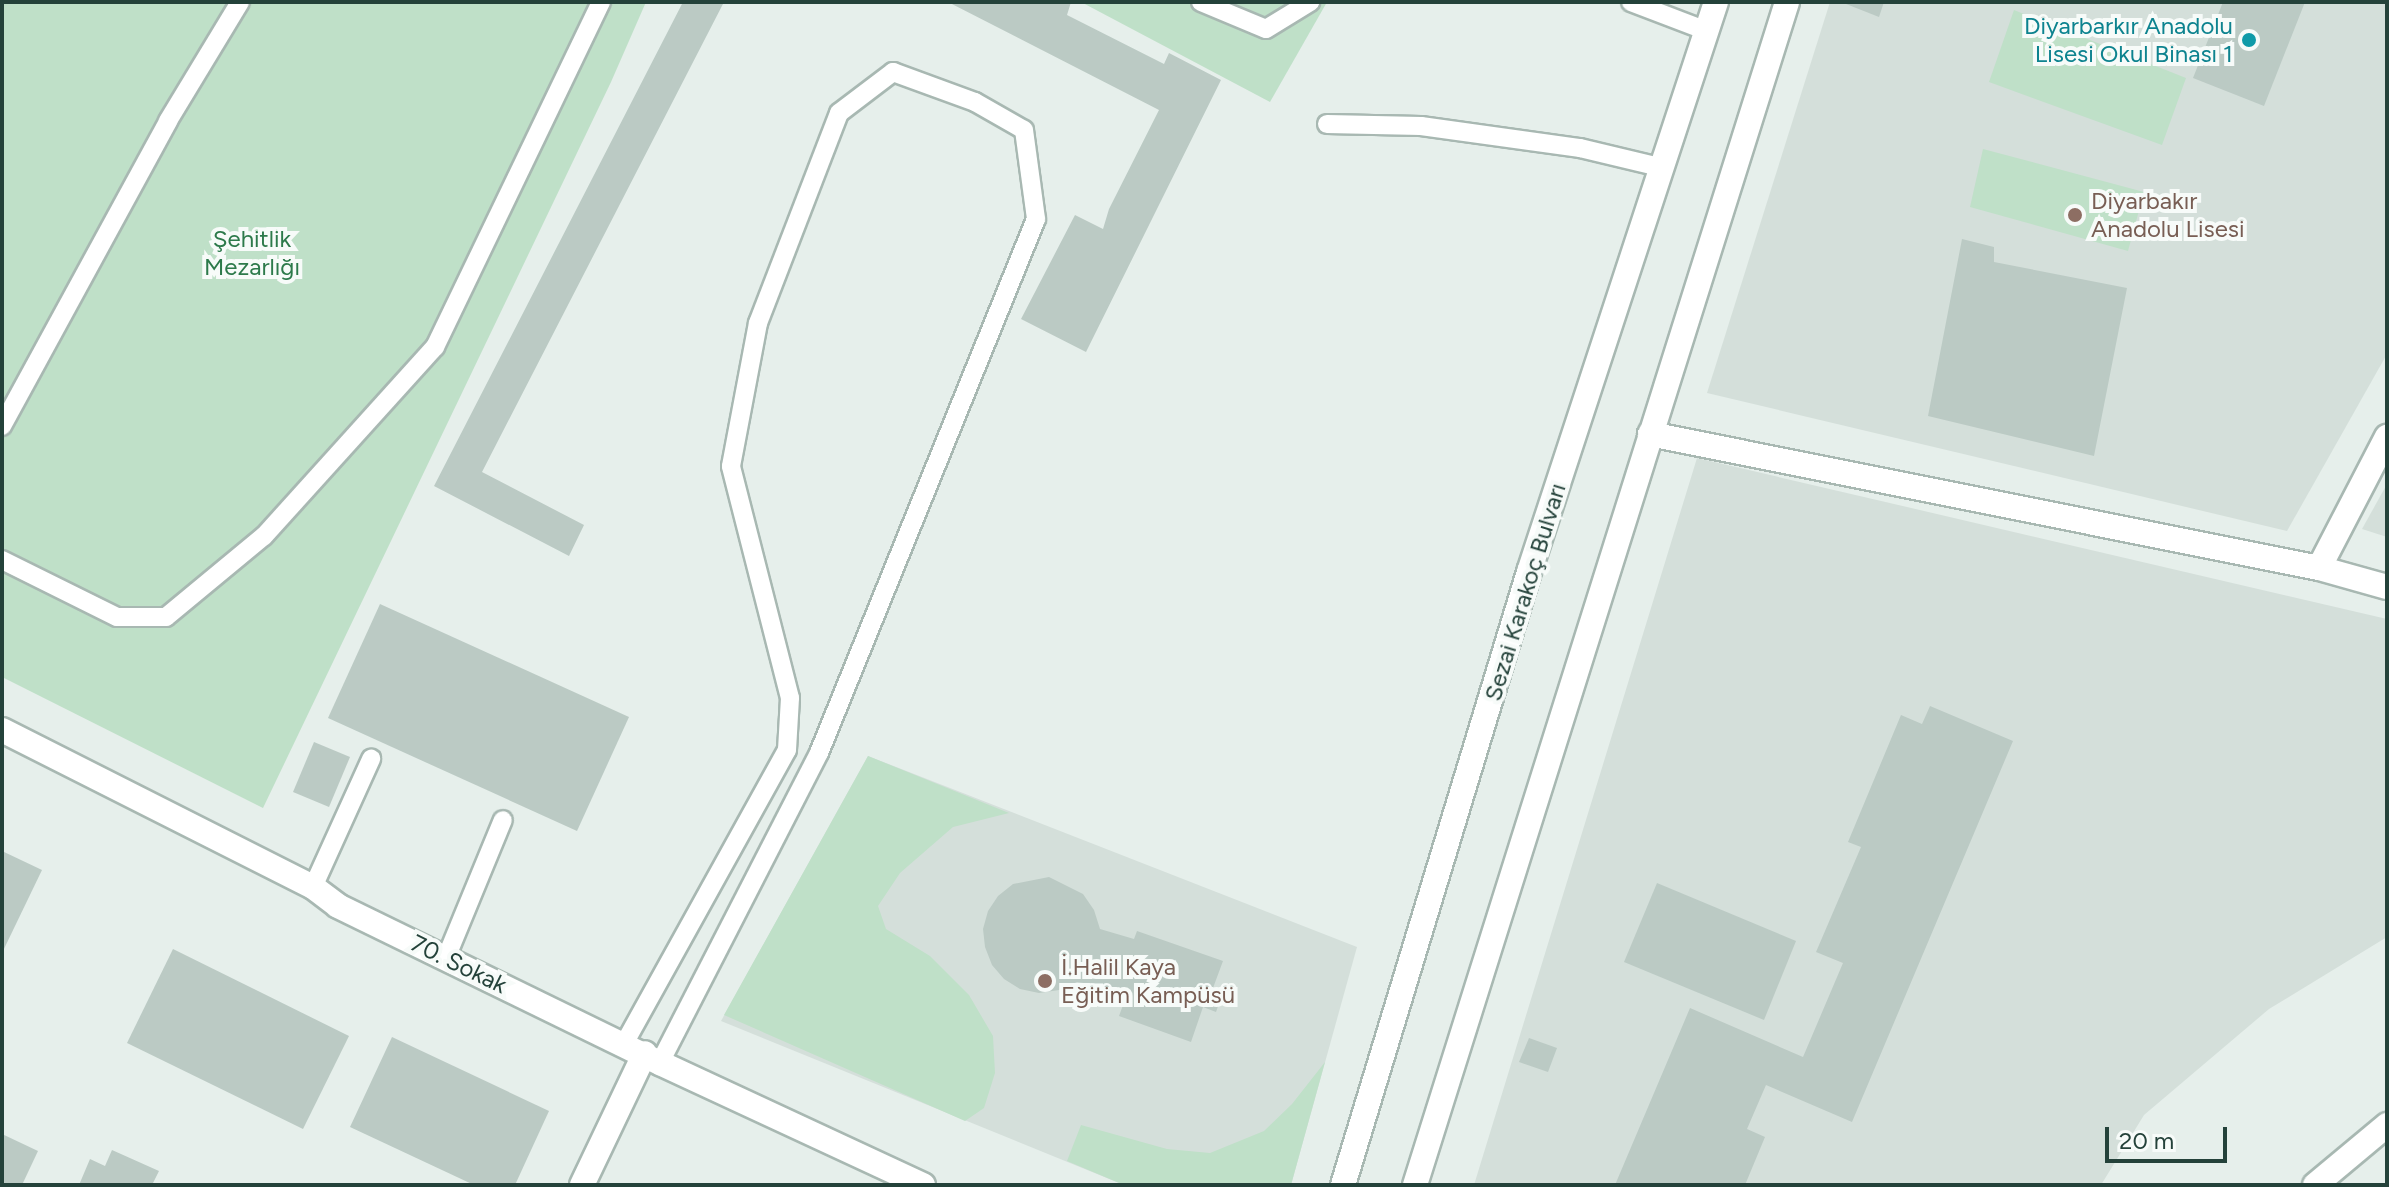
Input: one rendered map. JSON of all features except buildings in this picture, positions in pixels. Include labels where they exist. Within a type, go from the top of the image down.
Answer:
[{"type":"street","name":"Sezai Karakoç Bulvarı","points":[[1343,1185],[1529,572],[1716,2]]},
{"type":"street","points":[[1415,1185],[1787,2]]},
{"type":"street","points":[[1650,434],[2319,568],[2387,587]]},
{"type":"street","points":[[2319,568],[2387,437]]},
{"type":"street","name":"70. Sokak","points":[[2,730],[313,887],[338,906],[923,1185]]},
{"type":"street","points":[[582,1185],[643,1053]]},
{"type":"street","points":[[2315,1185],[2387,1125]]},
{"type":"lane","points":[[2,426],[168,121],[240,2]]},
{"type":"lane","points":[[2,560],[117,617],[166,617],[264,536],[435,347],[601,2]]},
{"type":"lane","points":[[1201,2],[1266,29],[1310,2]]},
{"type":"lane","points":[[1631,2],[1707,31]]},
{"type":"lane","points":[[893,72],[975,102],[1024,130],[1036,219],[819,753],[643,1053],[787,750],[790,698],[731,466],[758,323],[839,113],[893,72]]},
{"type":"lane","points":[[1327,124],[1421,126],[1580,148],[1663,168]]},
{"type":"lane","points":[[313,887],[371,759]]},
{"type":"lane","points":[[446,958],[503,820]]},
{"type":"shaded area","name":"Diyarbakır Anadolu Lisesi","points":[[1830,2],[2387,2],[2387,354],[2287,531],[1707,393]]},
{"type":"shaded area","points":[[1697,458],[2387,619],[2387,937],[2269,1009],[2144,1115],[2101,1185],[1474,1185]]},
{"type":"shaded area","points":[[2387,484],[2387,537],[2362,529]]},
{"type":"shaded area","name":"İ.Halil Kaya Eğitim Kampüsü","points":[[868,756],[1357,947],[1291,1185],[1124,1185],[721,1021]]},
{"type":"green space","name":"Şehitlik Mezarlığı","points":[[2,2],[646,2],[611,82],[263,808],[2,677]]},
{"type":"green space","points":[[1081,2],[1327,2],[1270,102]]},
{"type":"green space","points":[[2014,10],[2186,78],[2162,145],[1989,82]]},
{"type":"green space","points":[[1983,149],[2144,192],[2128,251],[1970,207]]},
{"type":"green space","points":[[868,756],[1009,813],[953,827],[900,873],[878,906],[886,929],[930,956],[969,995],[993,1036],[995,1073],[984,1108],[965,1121],[724,1015]]},
{"type":"green space","points":[[1325,1062],[1291,1185],[1124,1185],[1067,1161],[1081,1125],[1167,1149],[1210,1153],[1264,1131],[1292,1104]]},
{"type":"place","name":"Diyarbarkır Anadolu Lisesi Okul Binası 1","points":[[2249,40]]},
{"type":"place","name":"Diyarbakır Anadolu Lisesi","points":[[2075,215]]},
{"type":"place","name":"İ.Halil Kaya Eğitim Kampüsü","points":[[1045,981]]}]
